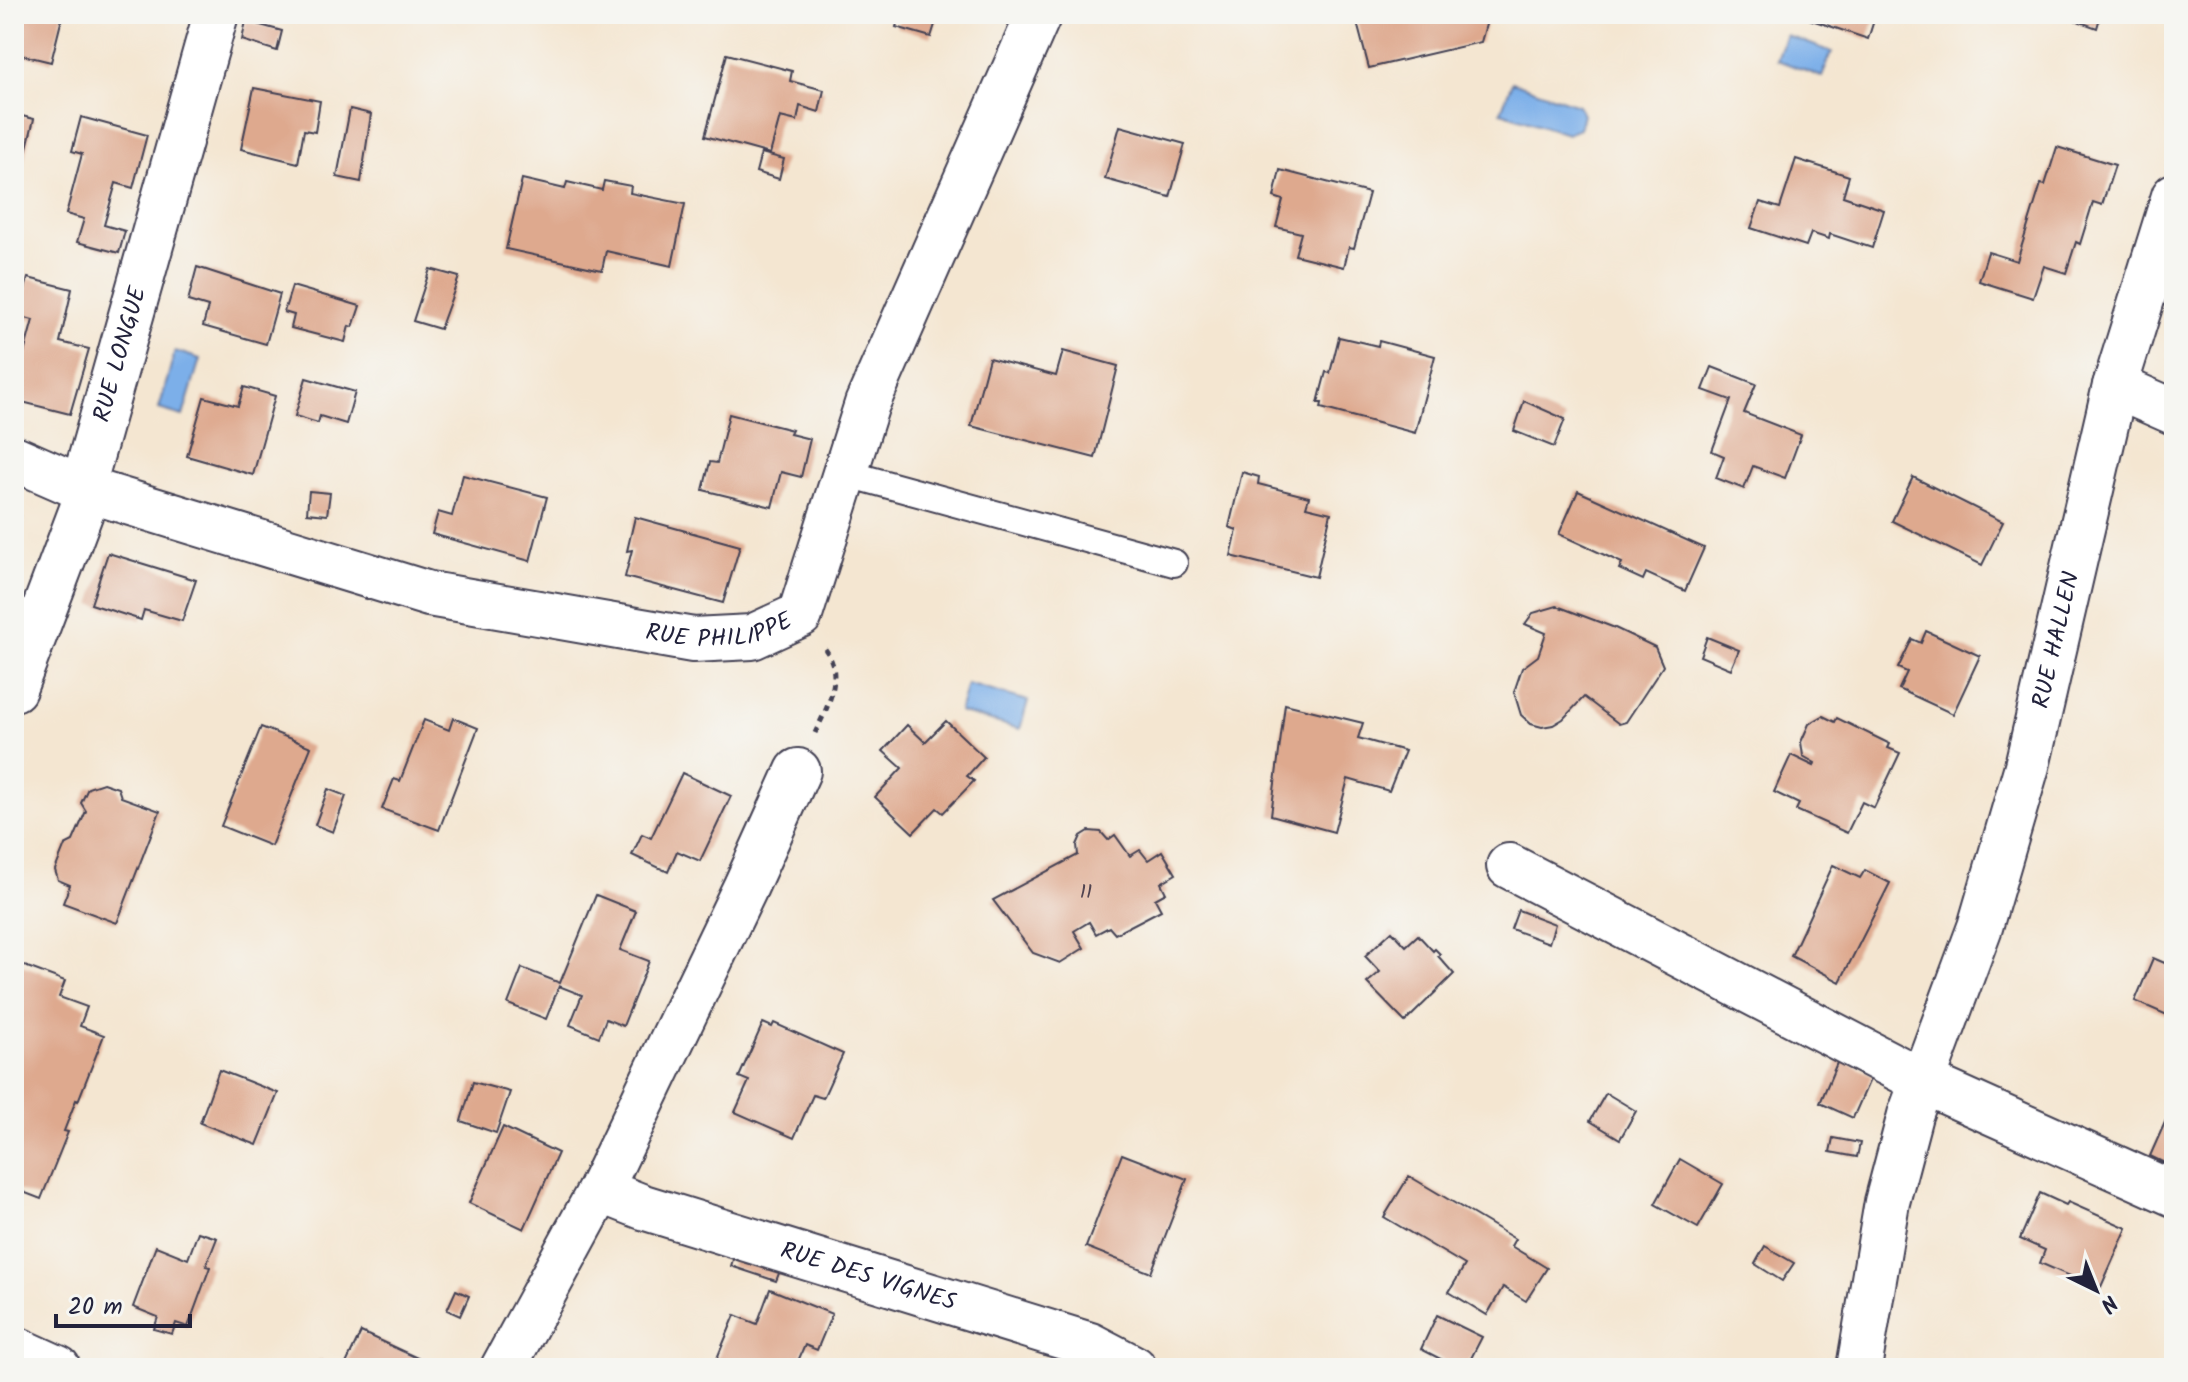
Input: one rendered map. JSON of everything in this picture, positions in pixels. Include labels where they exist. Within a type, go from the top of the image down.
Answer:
[{"type":"street","name":"RUE LONGUE","points":[[14,689],[82,509],[88,468],[216,14]]},
{"type":"street","name":"RUE PHILIPPE","points":[[14,458],[85,489],[445,597],[693,640],[752,637],[800,615],[867,404],[1039,14]]},
{"type":"street","name":"RUE HALLEN","points":[[1859,1368],[1887,1202],[1910,1115],[1980,927],[2027,766],[2115,386],[2174,196]]},
{"type":"street","points":[[2115,386],[2174,412]]},
{"type":"street","points":[[503,1368],[600,1190],[798,771]]},
{"type":"street","points":[[1509,866],[1922,1081],[2174,1194]]},
{"type":"street","name":"RUE DES VIGNES","points":[[600,1190],[643,1207],[1090,1345],[1134,1368]]},
{"type":"street","points":[[14,1348],[58,1368]]},
{"type":"lane","points":[[845,473],[1174,563]]},
{"type":"path","points":[[798,771],[834,691],[830,656],[800,615]]},
{"type":"water","points":[[1786,35],[1832,52],[1822,77],[1777,60]]},
{"type":"water","points":[[1512,82],[1578,105],[1583,115],[1579,129],[1567,134],[1501,112]]},
{"type":"water","points":[[175,351],[200,359],[183,416],[159,409]]},
{"type":"water","points":[[967,684],[1028,701],[1020,729],[959,712]]},
{"type":"building","points":[[14,14],[63,14],[51,62],[14,53]]},
{"type":"building","points":[[900,14],[938,15],[931,37],[896,27]]},
{"type":"building","points":[[1489,14],[1481,42],[1369,68],[1355,15]]},
{"type":"building","points":[[1794,14],[1876,14],[1868,39]]},
{"type":"building","points":[[2058,14],[2101,14],[2097,28]]},
{"type":"building","points":[[246,21],[282,31],[277,51],[242,40]]},
{"type":"building","points":[[727,54],[792,71],[790,81],[824,90],[819,112],[800,106],[797,121],[780,117],[770,154],[705,136]]},
{"type":"building","points":[[254,88],[320,101],[315,132],[304,130],[298,163],[241,149]]},
{"type":"building","points":[[350,109],[371,114],[361,182],[337,177]]},
{"type":"building","points":[[14,114],[34,119],[15,197],[14,197]]},
{"type":"building","points":[[81,117],[147,135],[133,188],[116,183],[104,225],[125,231],[119,253],[77,242],[84,219],[66,214],[82,154],[72,151]]},
{"type":"building","points":[[1120,126],[1185,144],[1170,197],[1105,179]]},
{"type":"building","points":[[2057,147],[2115,165],[2102,205],[2093,202],[2080,244],[2076,242],[2066,273],[2044,266],[2033,298],[1979,281],[1988,252],[2017,261],[2041,184],[2045,185]]},
{"type":"building","points":[[761,153],[784,159],[779,179],[756,172]]},
{"type":"building","points":[[1796,159],[1849,176],[1843,196],[1884,210],[1872,248],[1830,234],[1829,239],[1811,233],[1806,246],[1751,228],[1760,202],[1780,208]]},
{"type":"building","points":[[1280,170],[1369,193],[1354,248],[1349,247],[1344,267],[1295,255],[1301,233],[1276,227],[1283,200],[1274,197]]},
{"type":"building","points":[[522,179],[565,189],[567,182],[602,190],[604,181],[631,186],[630,193],[685,204],[672,266],[606,251],[602,270],[506,249]]},
{"type":"building","points":[[197,267],[280,294],[266,344],[203,326],[208,307],[188,301]]},
{"type":"building","points":[[430,269],[459,277],[440,329],[413,321]]},
{"type":"building","points":[[28,278],[72,289],[60,342],[89,349],[70,414],[14,400],[33,320],[18,316]]},
{"type":"building","points":[[292,286],[360,306],[353,327],[349,326],[345,342],[291,328],[294,315],[284,312]]},
{"type":"building","points":[[1339,337],[1378,346],[1379,341],[1435,356],[1415,433],[1321,408],[1322,403],[1318,403],[1322,387],[1326,372],[1330,373]]},
{"type":"building","points":[[1063,351],[1118,366],[1095,458],[971,426],[989,358],[1056,376]]},
{"type":"building","points":[[1712,367],[1756,384],[1744,413],[1801,435],[1785,478],[1753,466],[1744,489],[1716,478],[1724,456],[1712,451],[1731,400],[1703,390]]},
{"type":"building","points":[[306,378],[355,392],[346,424],[320,416],[318,423],[295,416]]},
{"type":"building","points":[[244,387],[275,396],[253,475],[187,456],[204,397],[238,406]]},
{"type":"building","points":[[1524,401],[1565,419],[1554,447],[1514,431]]},
{"type":"building","points":[[729,414],[792,430],[790,434],[810,439],[801,477],[781,472],[772,507],[703,490],[710,462],[717,463]]},
{"type":"building","points":[[1242,472],[1259,477],[1258,484],[1309,497],[1306,507],[1331,513],[1316,577],[1231,556],[1237,530],[1229,527]]},
{"type":"building","points":[[463,475],[547,497],[530,561],[432,534],[438,512],[452,516]]},
{"type":"building","points":[[1913,477],[2003,522],[1982,565],[1892,521]]},
{"type":"building","points":[[309,491],[330,493],[327,515],[307,513]]},
{"type":"building","points":[[1578,491],[1704,548],[1685,591],[1646,573],[1643,580],[1619,569],[1622,563],[1559,534]]},
{"type":"building","points":[[14,514],[21,516],[15,542],[14,542]]},
{"type":"building","points":[[635,517],[740,546],[723,603],[625,577],[632,550],[627,551]]},
{"type":"building","points":[[108,553],[196,580],[182,621],[144,610],[141,620],[91,604]]},
{"type":"building","points":[[1557,606],[1655,647],[1663,666],[1626,722],[1619,724],[1584,697],[1553,725],[1542,727],[1531,724],[1521,715],[1514,692],[1522,668],[1538,656],[1546,633],[1525,624],[1533,613]]},
{"type":"building","points":[[1926,631],[1980,656],[1953,714],[1899,689],[1907,672],[1898,668],[1912,639],[1921,643]]},
{"type":"building","points":[[1707,637],[1739,650],[1731,669],[1700,656]]},
{"type":"building","points":[[1285,704],[1363,723],[1358,738],[1405,751],[1389,791],[1348,779],[1334,832],[1271,815]]},
{"type":"building","points":[[1823,716],[1835,722],[1837,718],[1890,744],[1888,748],[1900,753],[1874,808],[1862,802],[1847,833],[1796,810],[1799,804],[1774,792],[1791,755],[1814,766],[1815,763],[1803,756],[1801,742],[1809,724]]},
{"type":"building","points":[[453,718],[478,728],[439,830],[382,809],[394,779],[400,781],[424,720],[449,730]]},
{"type":"building","points":[[946,721],[984,757],[967,776],[974,781],[943,813],[937,808],[913,833],[875,797],[902,768],[883,751],[907,725],[925,742]]},
{"type":"building","points":[[261,727],[311,747],[271,846],[221,826]]},
{"type":"building","points":[[682,773],[731,796],[700,861],[677,851],[668,872],[632,855],[642,834],[651,838]]},
{"type":"building","points":[[103,783],[118,788],[121,797],[160,811],[117,923],[63,903],[70,885],[58,880],[55,870],[65,845],[73,841],[86,811],[81,803],[88,788]]},
{"type":"building","points":[[328,789],[346,796],[333,832],[315,825]]},
{"type":"building","points":[[1089,831],[1101,832],[1108,840],[1115,835],[1130,856],[1140,850],[1148,860],[1162,851],[1176,874],[1161,883],[1166,893],[1155,899],[1161,910],[1115,934],[1109,927],[1096,934],[1089,922],[1074,931],[1084,948],[1060,963],[1033,953],[993,900],[1078,855],[1077,845],[1081,836]]},
{"type":"building","points":[[1833,865],[1860,878],[1865,870],[1890,883],[1840,982],[1791,956]]},
{"type":"building","points":[[596,895],[636,911],[620,950],[649,961],[623,1026],[606,1019],[599,1037],[570,1025],[582,995],[559,986],[546,1019],[508,1004],[522,968],[560,983]]},
{"type":"building","points":[[1518,910],[1555,924],[1549,943],[1511,929]]},
{"type":"building","points":[[1392,931],[1406,946],[1418,935],[1440,954],[1438,956],[1454,974],[1405,1022],[1367,983],[1380,972],[1365,956]]},
{"type":"building","points":[[2153,958],[2174,967],[2174,1018],[2135,1001]]},
{"type":"building","points":[[14,962],[65,981],[59,997],[87,1007],[80,1026],[104,1035],[64,1131],[68,1132],[41,1199],[18,1190],[14,1201]]},
{"type":"building","points":[[763,1023],[772,1027],[774,1023],[843,1054],[823,1098],[813,1095],[794,1138],[735,1112],[749,1081],[739,1077]]},
{"type":"building","points":[[1839,1058],[1872,1075],[1853,1118],[1820,1103]]},
{"type":"building","points":[[219,1070],[278,1093],[257,1145],[200,1123]]},
{"type":"building","points":[[473,1082],[510,1092],[496,1133],[461,1121]]},
{"type":"building","points":[[1606,1093],[1636,1111],[1620,1139],[1590,1121]]},
{"type":"building","points":[[2174,1102],[2174,1176],[2164,1171],[2167,1164],[2150,1156]]},
{"type":"building","points":[[503,1127],[558,1153],[524,1229],[469,1203]]},
{"type":"building","points":[[1833,1138],[1860,1143],[1857,1157],[1830,1152]]},
{"type":"building","points":[[1122,1154],[1187,1179],[1151,1273],[1086,1247]]},
{"type":"building","points":[[1680,1159],[1723,1184],[1698,1228],[1655,1204]]},
{"type":"building","points":[[1409,1176],[1515,1239],[1511,1246],[1547,1268],[1526,1301],[1503,1287],[1487,1315],[1449,1292],[1465,1265],[1384,1217]]},
{"type":"building","points":[[2040,1193],[2127,1228],[2100,1289],[2040,1263],[2045,1250],[2020,1239]]},
{"type":"building","points":[[198,1232],[217,1238],[188,1327],[176,1323],[172,1334],[154,1329],[158,1317],[133,1307],[156,1246],[188,1259]]},
{"type":"building","points":[[1765,1246],[1794,1263],[1782,1281],[1755,1264]]},
{"type":"building","points":[[735,1253],[781,1268],[776,1281],[731,1266]]},
{"type":"building","points":[[770,1289],[832,1314],[817,1350],[805,1345],[795,1368],[713,1368],[735,1315],[757,1324]]},
{"type":"building","points":[[456,1290],[469,1296],[460,1316],[447,1310]]},
{"type":"building","points":[[1437,1315],[1482,1337],[1466,1368],[1458,1368],[1421,1349]]},
{"type":"building","points":[[361,1332],[439,1368],[344,1368]]},
{"type":"building","points":[[320,1360],[337,1368],[316,1368]]}]
